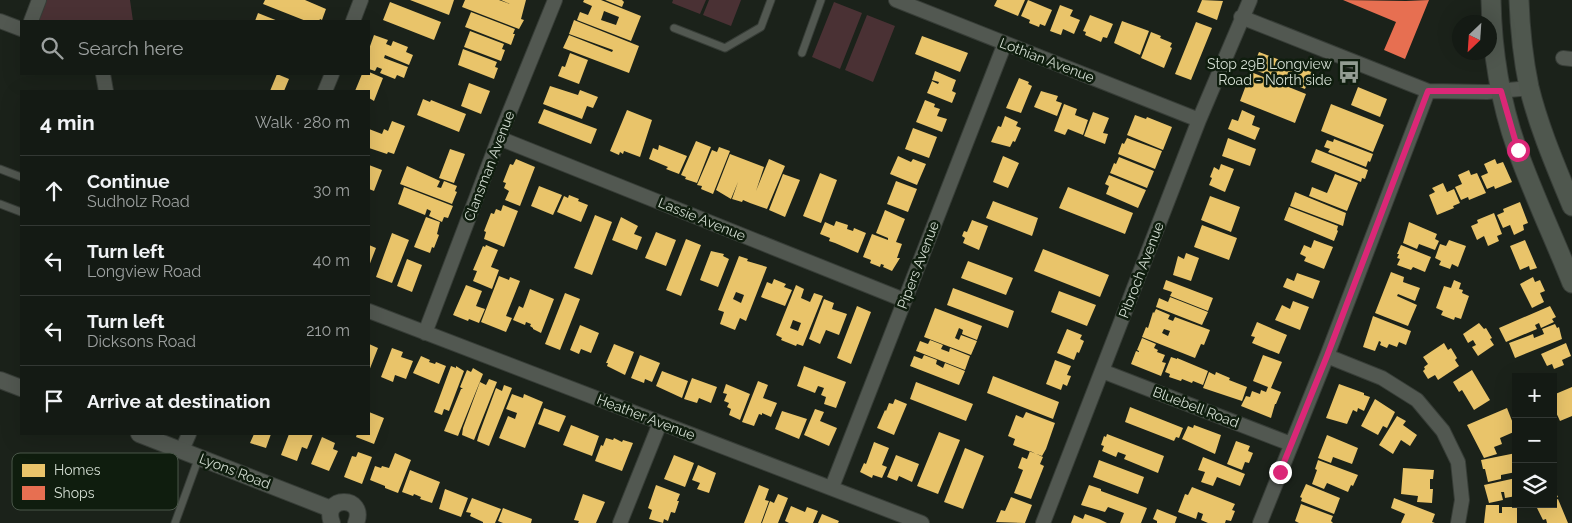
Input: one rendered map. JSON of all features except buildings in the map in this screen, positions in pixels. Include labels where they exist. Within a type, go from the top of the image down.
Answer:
[{"type":"main road","points":[[1491,0],[1493,39],[1501,91],[1518,150],[1572,282]]},
{"type":"main road","points":[[1519,0],[1521,35],[1530,88],[1546,141],[1572,206]]},
{"type":"main road","points":[[1544,214],[1572,210]]},
{"type":"street","points":[[31,20],[39,0]]},
{"type":"street","points":[[353,20],[361,0]]},
{"type":"street","name":"Clansman Avenue","points":[[426,333],[499,138],[556,0]]},
{"type":"street","name":"Lothian Avenue","points":[[896,0],[1199,120]]},
{"type":"street","name":"Pibroch Avenue","points":[[1042,523],[1199,120],[1241,17],[1250,0]]},
{"type":"street","points":[[1241,17],[1428,91],[1501,91],[1530,88]]},
{"type":"street","points":[[0,20],[20,29]]},
{"type":"street","name":"Pipers Avenue","points":[[832,487],[1004,44]]},
{"type":"street","points":[[103,75],[106,90]]},
{"type":"street","points":[[326,90],[329,75]]},
{"type":"street","points":[[1260,523],[1327,356],[1428,91]]},
{"type":"street","name":"Lassie Avenue","points":[[499,138],[904,300]]},
{"type":"street","name":"Heather Avenue","points":[[370,311],[922,523]]},
{"type":"street","points":[[1327,356],[1382,378],[1417,400],[1443,431],[1458,462],[1462,500],[1458,523]]},
{"type":"street","name":"Bluebell Road","points":[[1102,371],[1291,444]]},
{"type":"street","points":[[0,380],[20,384]]},
{"type":"street","points":[[620,523],[660,422]]},
{"type":"street","name":"Lyons Road","points":[[142,435],[199,457],[332,516]]},
{"type":"street","points":[[182,450],[189,435]]},
{"type":"street","points":[[332,516],[334,505],[343,502],[352,504],[358,512],[358,523]]},
{"type":"lane","points":[[674,28],[725,48],[761,27],[771,0]]},
{"type":"lane","points":[[802,53],[822,0]]},
{"type":"lane","points":[[0,169],[20,177]]},
{"type":"lane","points":[[0,204],[20,212]]},
{"type":"lane","points":[[175,523],[199,457]]},
{"type":"shaded area","points":[[46,0],[130,0],[133,20],[38,20]]},
{"type":"shaded area","points":[[673,0],[706,0],[700,14],[672,3]]},
{"type":"shaded area","points":[[709,0],[741,0],[731,26],[703,15]]},
{"type":"shaded area","points":[[834,2],[862,13],[840,69],[812,57]]},
{"type":"shaded area","points":[[867,15],[895,26],[873,82],[845,70]]},
{"type":"place","name":"Stop 29B Longview Road - North side","points":[[1349,72]]},
{"type":"route","points":[[1280,472],[1327,356],[1428,91],[1501,91],[1518,150]]}]
